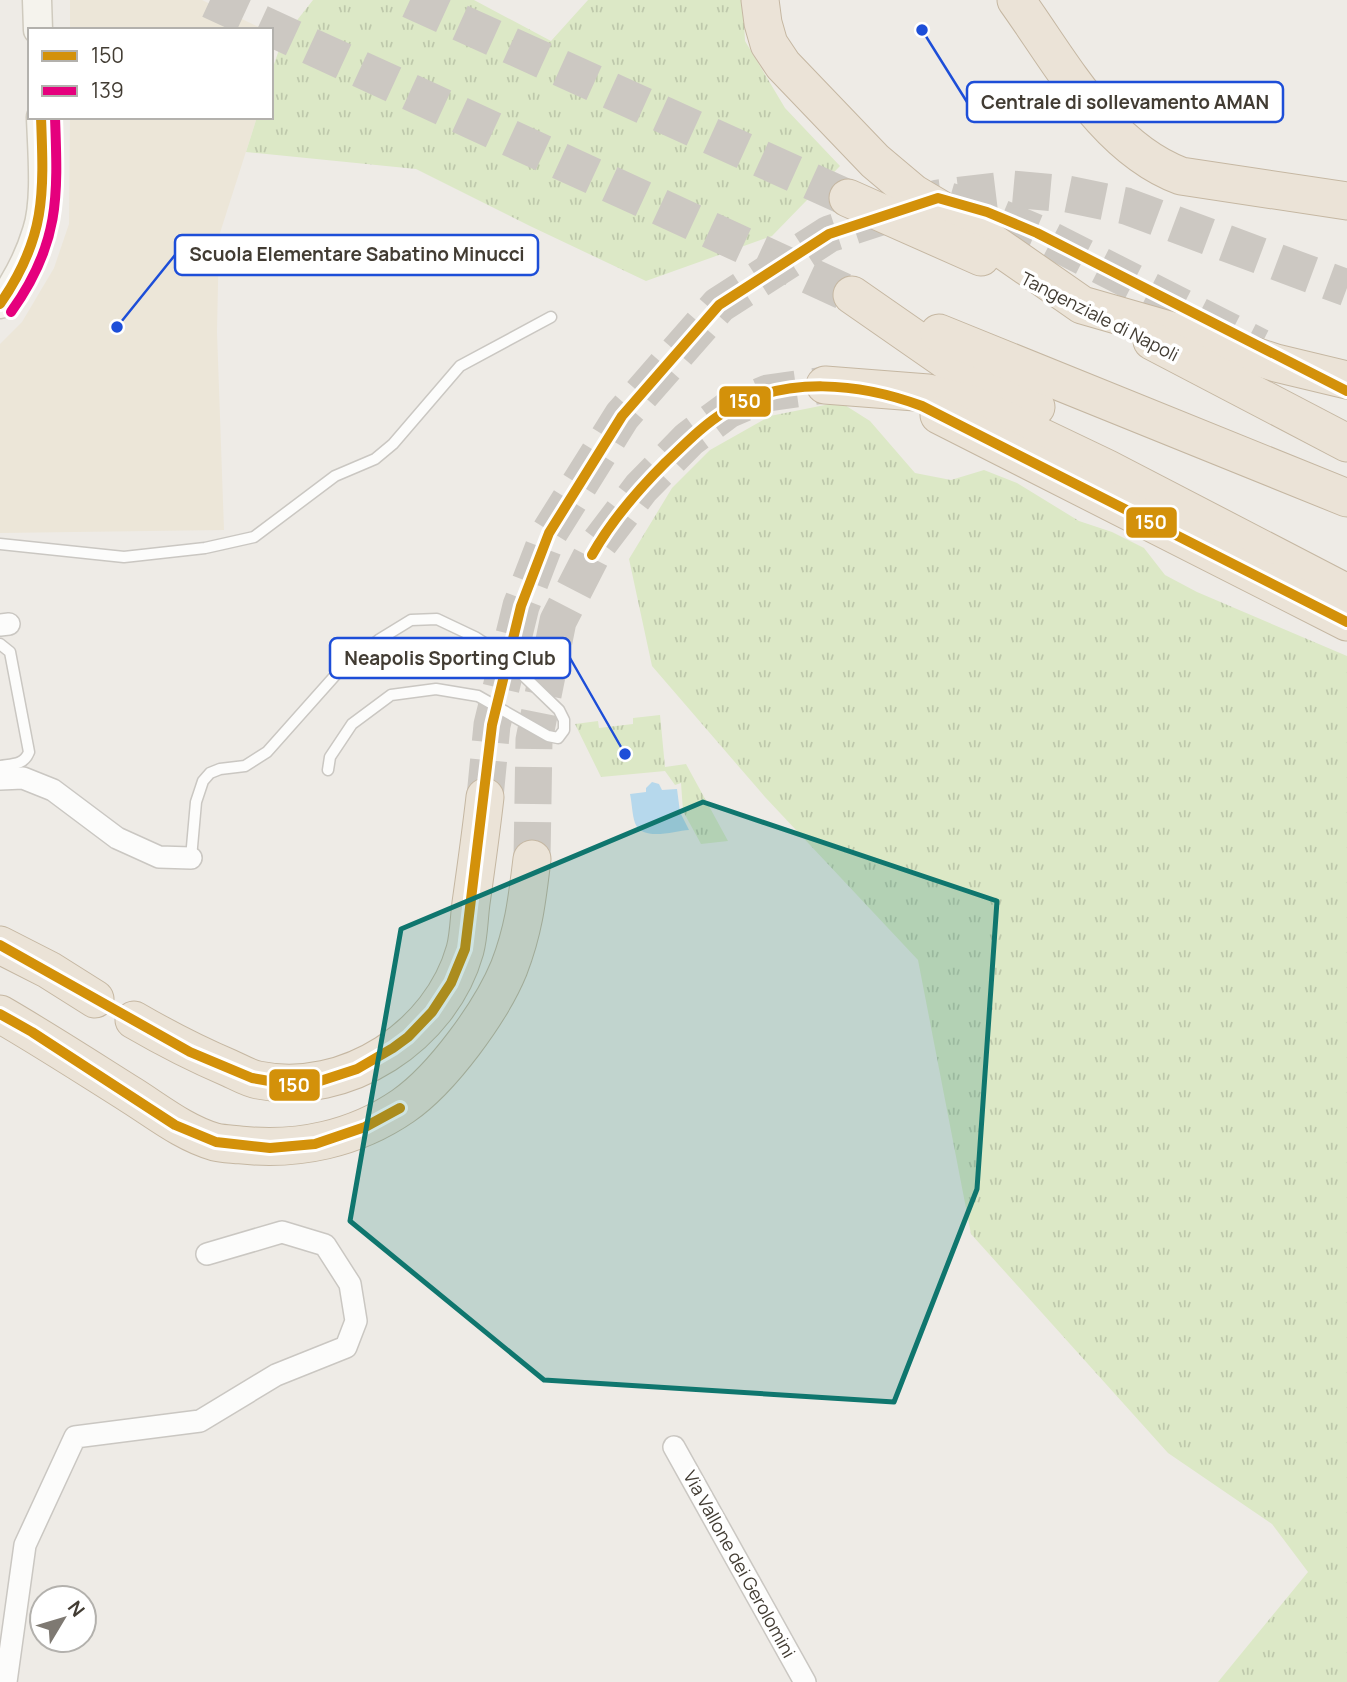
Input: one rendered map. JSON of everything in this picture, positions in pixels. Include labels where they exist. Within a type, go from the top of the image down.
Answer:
[{"type":"highway","points":[[760,0],[769,44],[783,65],[875,161],[913,193],[967,225],[1083,305],[1276,363],[1347,380]]},
{"type":"highway","points":[[1016,0],[1112,131],[1135,153],[1158,168],[1181,176],[1347,201]]},
{"type":"highway","name":"Tangenziale di Napoli","points":[[848,198],[1083,305],[1347,443]]},
{"type":"highway","points":[[1347,498],[1033,373],[849,293],[957,368],[1230,505],[1347,572]]},
{"type":"highway","points":[[1347,593],[1106,468],[972,404],[928,393],[838,386],[903,397],[1347,622]]},
{"type":"highway","points":[[134,1020],[188,1051],[256,1080],[291,1085],[322,1081],[356,1071],[388,1052],[425,1021],[440,1003],[455,977],[466,949],[485,797]]},
{"type":"highway","points":[[0,1014],[175,1125],[216,1142],[270,1148],[315,1144],[365,1127],[404,1106],[447,1065],[482,1017],[508,970],[525,919],[532,859]]},
{"type":"highway","points":[[0,945],[95,999]]},
{"type":"main road","points":[[37,0],[38,28]]},
{"type":"main road","points":[[0,303],[16,281],[38,230],[42,188],[41,119]]},
{"type":"street","points":[[0,779],[23,778],[53,790],[117,838],[159,857],[191,858]]},
{"type":"street","points":[[6,1682],[25,1545],[75,1437],[200,1421],[276,1375],[346,1346],[356,1321],[350,1284],[325,1245],[282,1232],[207,1254]]},
{"type":"street","name":"Via Vallone dei Gerolomini","points":[[674,1447],[805,1682]]},
{"type":"lane","points":[[0,544],[124,558],[205,548],[254,537],[335,476],[375,459],[393,444],[460,366],[551,317]]},
{"type":"lane","points":[[191,858],[196,802],[203,781],[210,773],[245,766],[267,752],[340,670],[380,639],[411,620],[437,619],[475,637],[500,653],[559,710],[564,720],[564,730],[558,738],[548,736],[478,696],[436,689],[391,695],[352,724],[330,757],[328,770]]},
{"type":"lane","points":[[0,644],[10,652],[29,752],[20,763],[0,766]]},
{"type":"highlighted area","points":[[703,802],[997,901],[977,1189],[894,1402],[544,1380],[350,1221],[401,929]]},
{"type":"shaded area","points":[[70,0],[202,0],[261,28],[70,28]]},
{"type":"shaded area","points":[[70,119],[256,119],[219,236],[217,332],[224,530],[0,533],[0,344],[22,322],[54,268],[69,224]]},
{"type":"green space","points":[[313,0],[474,0],[551,41],[588,0],[743,0],[745,41],[785,108],[840,166],[772,236],[646,281],[416,169],[246,152],[256,119],[273,119],[273,67],[283,38]]},
{"type":"green space","points":[[840,402],[870,421],[915,473],[951,480],[984,470],[1017,483],[1079,521],[1112,532],[1144,548],[1165,575],[1197,592],[1347,656],[1347,1682],[1218,1682],[1308,1572],[1272,1524],[1168,1453],[971,1234],[918,960],[765,797],[652,666],[629,559],[672,488],[710,450],[770,416]]},
{"type":"green space","points":[[660,715],[665,767],[686,764],[728,841],[701,844],[683,811],[681,783],[675,785],[665,771],[601,777],[575,724],[598,721],[599,728],[633,724],[633,718]]},
{"type":"water","points":[[652,782],[659,784],[662,790],[677,789],[680,812],[689,830],[651,834],[639,829],[634,820],[630,794],[646,792]]},
{"type":"tunnel","points":[[210,0],[271,28]]},
{"type":"tunnel","points":[[410,0],[848,198]]},
{"type":"tunnel","points":[[273,29],[845,292]]},
{"type":"tunnel","points":[[485,797],[492,725],[521,606],[549,533],[622,416],[719,305],[829,234],[938,198],[1012,189],[1067,194],[1126,206],[1347,288]]},
{"type":"tunnel","points":[[949,201],[987,212],[1037,233],[1260,347]]},
{"type":"tunnel","points":[[532,859],[534,740],[558,621],[596,547],[641,488],[689,439],[728,410],[768,393],[825,385]]},
{"type":"transit line","name":"150","points":[[0,304],[26,258],[39,215],[41,119]]},
{"type":"transit line","name":"139","points":[[11,312],[39,264],[53,219],[55,119]]},
{"type":"transit line","name":"150","points":[[0,945],[190,1052],[252,1078],[292,1085],[314,1083],[357,1069],[408,1037],[432,1012],[451,983],[465,949],[492,725],[521,606],[549,533],[622,416],[719,305],[829,234],[938,198],[987,212],[1037,233],[1347,391]]},
{"type":"transit line","name":"150","points":[[592,555],[616,518],[644,484],[709,422],[749,400],[773,392],[823,386],[848,388],[874,392],[922,406],[1347,622]]},
{"type":"transit line","name":"150","points":[[0,1014],[175,1125],[216,1142],[270,1148],[315,1144],[365,1127],[400,1108]]},
{"type":"place","name":"Centrale di sollevamento AMAN","points":[[922,30]]},
{"type":"place","name":"Scuola Elementare Sabatino Minucci","points":[[117,327]]},
{"type":"place","name":"Neapolis Sporting Club","points":[[625,754]]}]
